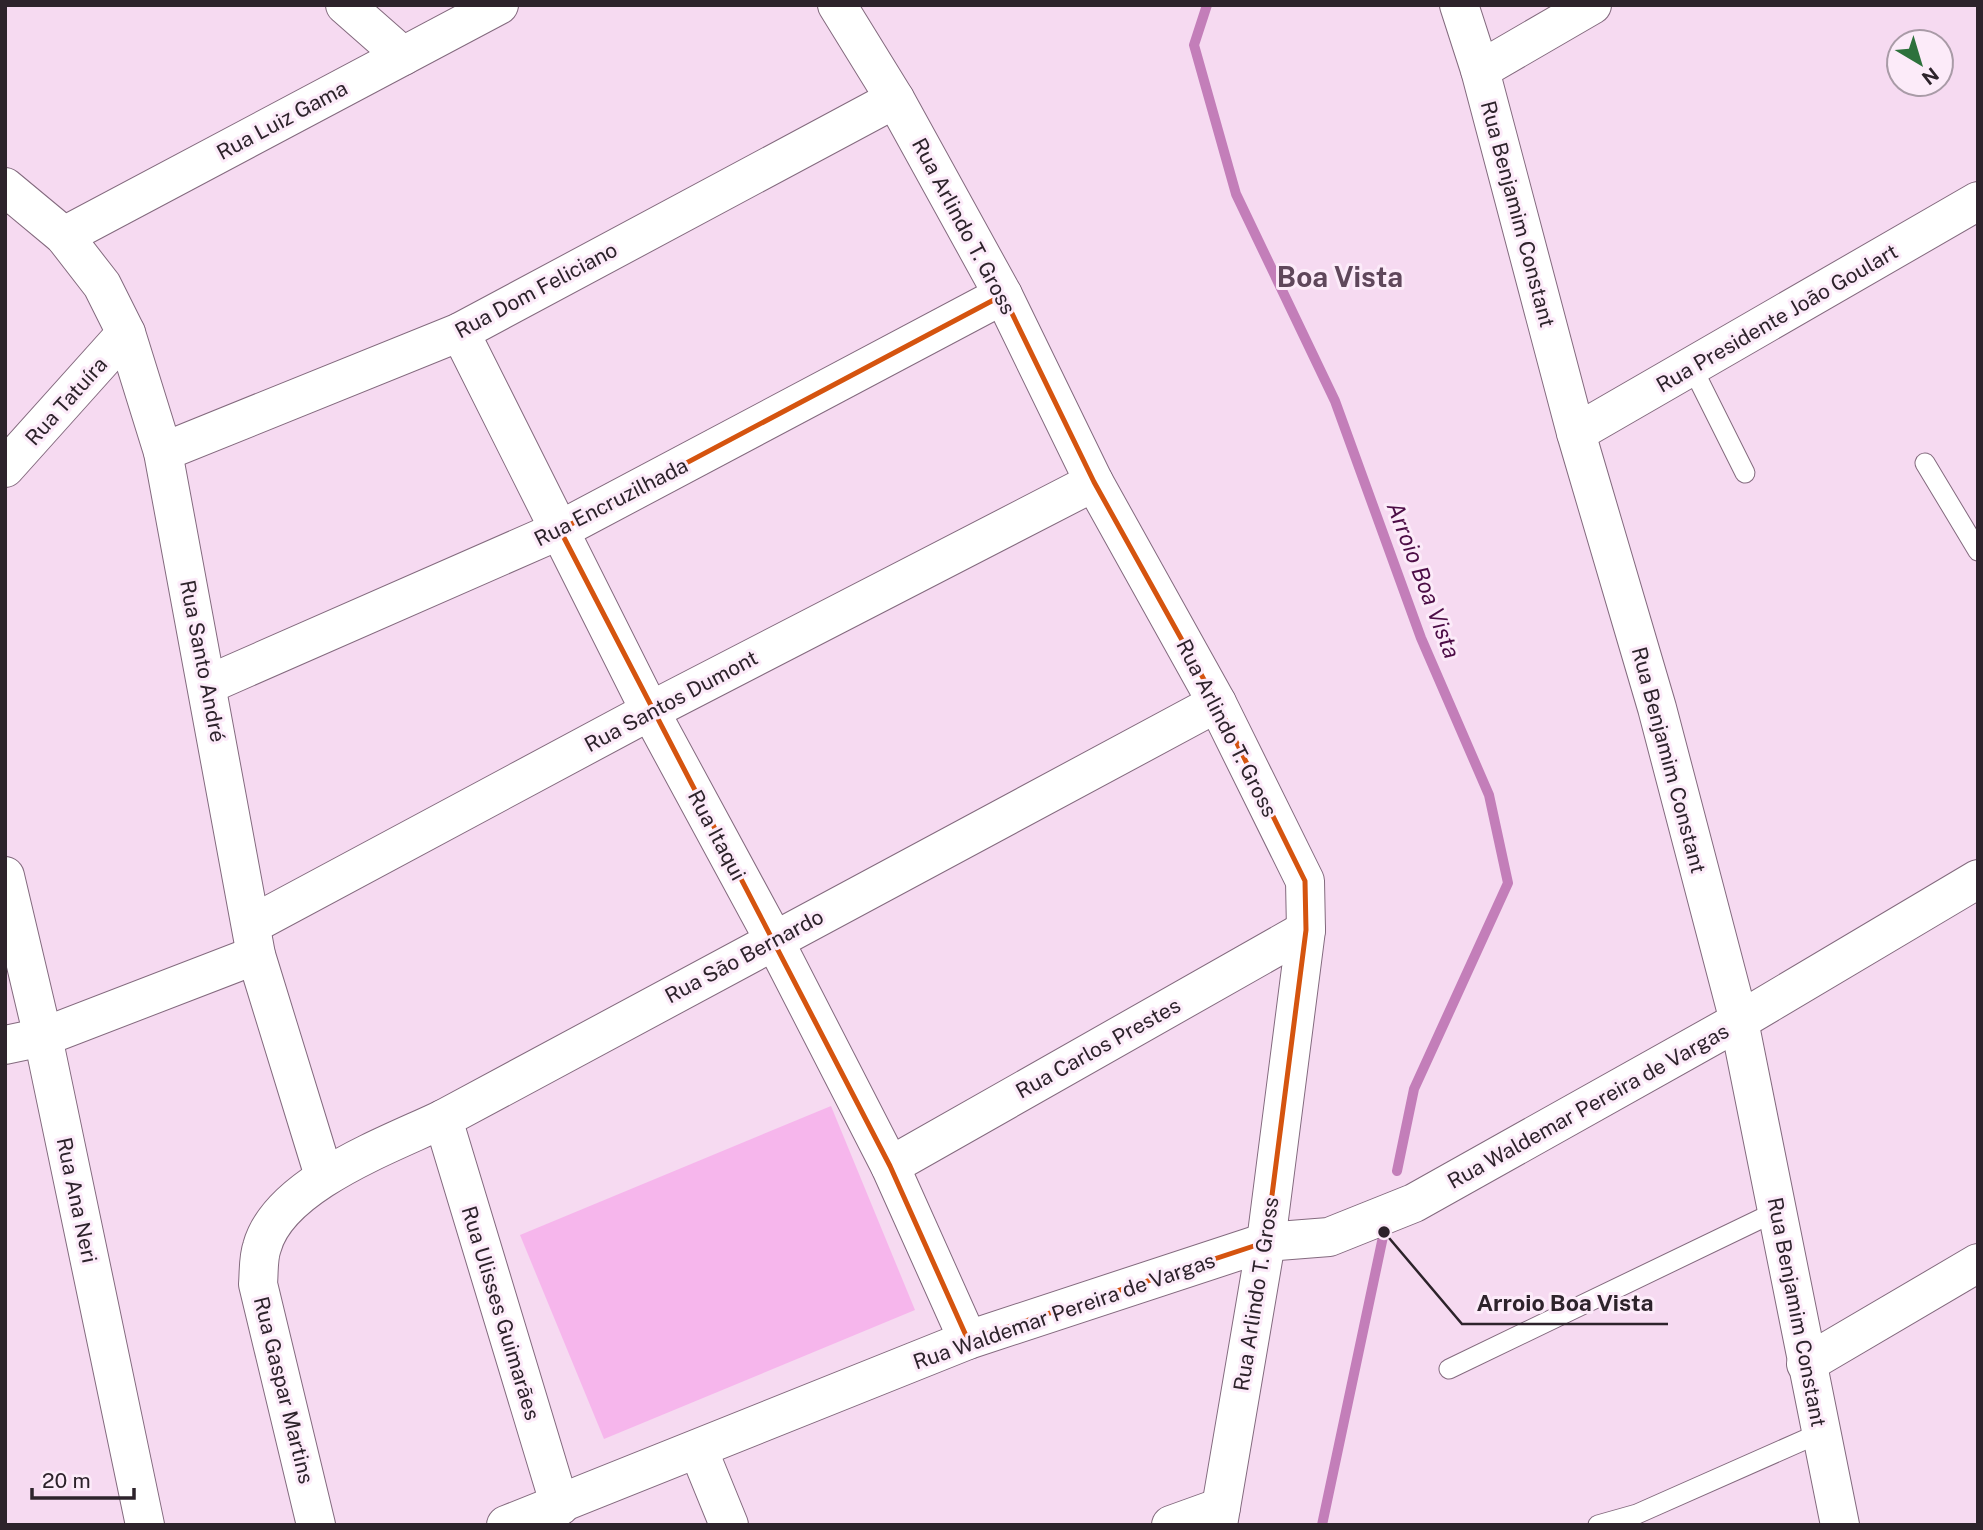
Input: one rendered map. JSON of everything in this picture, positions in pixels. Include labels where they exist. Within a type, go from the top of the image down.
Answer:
[{"type":"street","points":[[345,5],[402,56]]},
{"type":"street","name":"Rua Luiz Gama","points":[[64,236],[499,5]]},
{"type":"street","name":"Rua Arlindo T. Gross","points":[[837,5],[895,99],[1003,296],[1094,482],[1217,704],[1305,881],[1306,930],[1266,1242],[1219,1516]]},
{"type":"street","name":"Rua Benjamim Constant","points":[[1459,5],[1480,70],[1576,433],[1657,708],[1739,1021],[1840,1525]]},
{"type":"street","points":[[1480,70],[1592,5]]},
{"type":"street","name":"Rua Dom Feliciano","points":[[163,452],[460,332],[895,99]]},
{"type":"street","name":"Rua Santo André","points":[[5,187],[64,236],[102,285],[126,333],[163,452],[253,940],[324,1176]]},
{"type":"street","name":"Rua Presidente João Goulart","points":[[1576,433],[1978,201]]},
{"type":"street","name":"Rua Encruzilhada","points":[[207,685],[560,530],[1003,296]]},
{"type":"street","name":"Rua Itaqui","points":[[460,332],[650,711],[774,940],[890,1166],[968,1340]]},
{"type":"street","name":"Rua Tatuíra","points":[[5,468],[126,333]]},
{"type":"street","name":"Rua Santos Dumont","points":[[5,1045],[43,1037],[253,940],[650,711],[1094,482]]},
{"type":"street","name":"Rua São Bernardo","points":[[277,1217],[324,1176],[443,1119],[1217,704]]},
{"type":"street","name":"Rua Ana Neri","points":[[5,876],[43,1037],[145,1525]]},
{"type":"street","name":"Rua Waldemar Pereira de Vargas","points":[[506,1525],[560,1506],[968,1340],[1266,1242],[1329,1237],[1414,1203],[1739,1021],[1978,879]]},
{"type":"street","name":"Rua Carlos Prestes","points":[[890,1166],[1306,930]]},
{"type":"street","name":"Rua Ulisses Guimarães","points":[[443,1119],[560,1506]]},
{"type":"street","name":"Rua Gaspar Martins","points":[[277,1217],[262,1247],[258,1284],[316,1525]]},
{"type":"street","points":[[1806,1364],[1978,1263]]},
{"type":"street","points":[[698,1449],[729,1525]]},
{"type":"street","points":[[1171,1525],[1219,1516]]},
{"type":"lane","points":[[1692,367],[1745,473]]},
{"type":"lane","points":[[1925,463],[1978,551]]},
{"type":"lane","points":[[1449,1369],[1777,1211]]},
{"type":"lane","points":[[1598,1525],[1637,1514],[1820,1433]]},
{"type":"highlighted area","points":[[1003,295],[1094,482],[1217,703],[1305,881],[1306,930],[1266,1242],[968,1340],[890,1166],[560,530]]},
{"type":"shaded area","points":[[831,1106],[915,1310],[604,1439],[520,1235]]},
{"type":"waterway","name":"Arroio Boa Vista","points":[[1207,5],[1194,45],[1236,194],[1335,401],[1421,638],[1489,795],[1508,883],[1414,1089],[1397,1171]]},
{"type":"waterway","name":"Arroio Boa Vista","points":[[1322,1525],[1384,1232]]},
{"type":"place","name":"Arroio Boa Vista","points":[[1384,1232]]},
{"type":"district","name":"Boa Vista","points":[[1340,276]]}]
